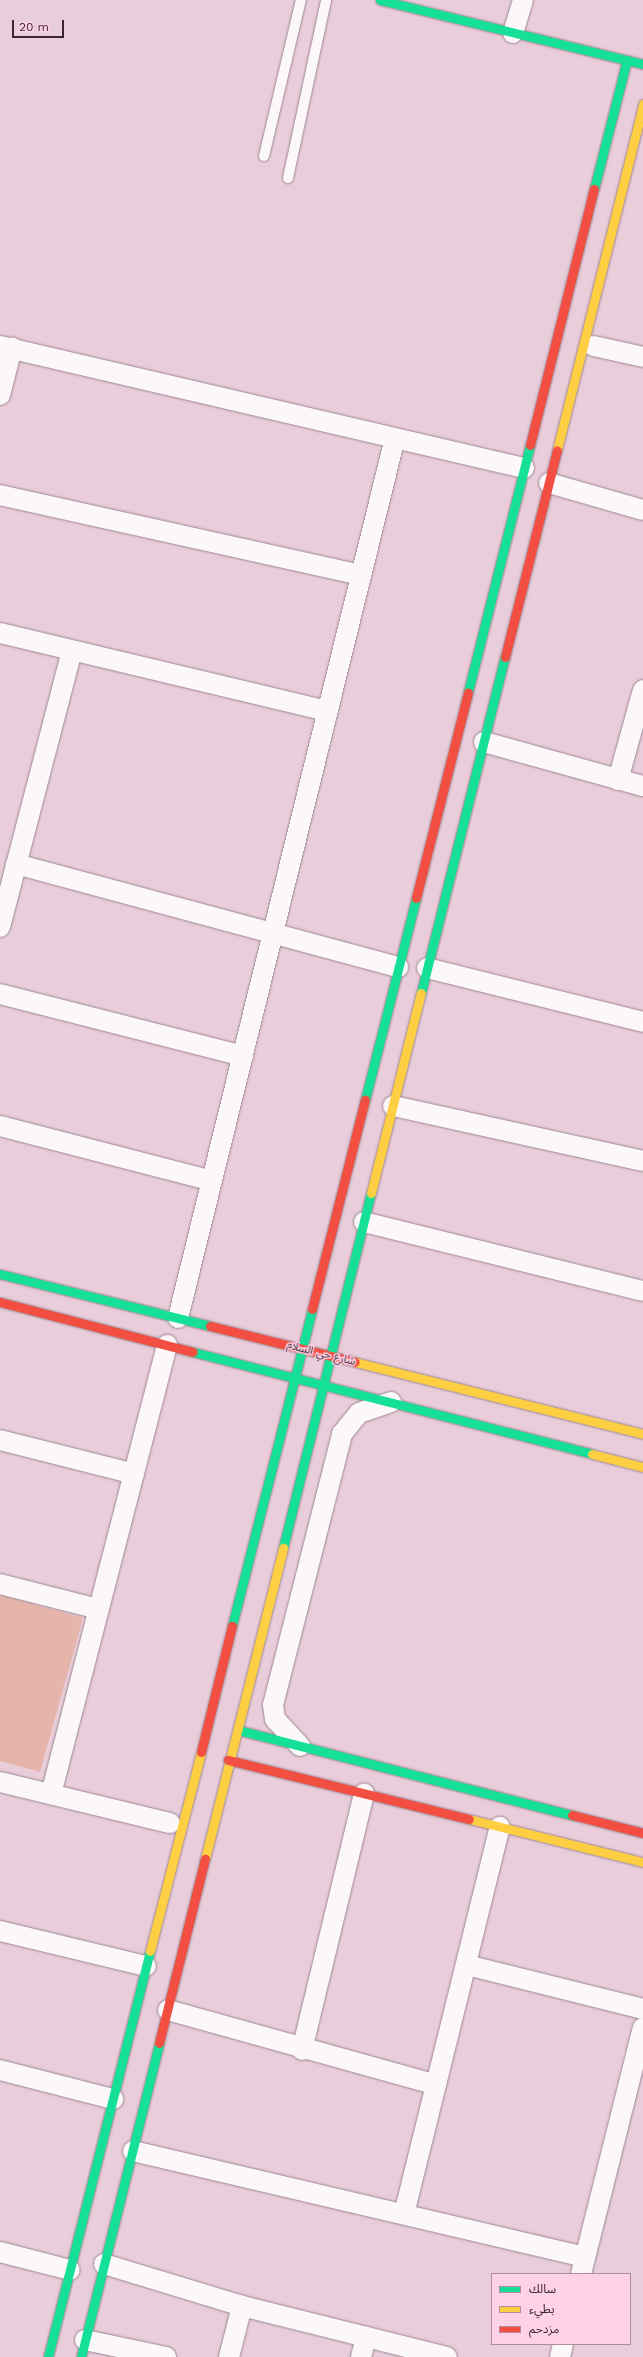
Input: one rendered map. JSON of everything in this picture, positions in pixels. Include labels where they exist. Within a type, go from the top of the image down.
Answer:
[{"type":"street","points":[[48,2357],[620,92],[639,63],[383,0]]},
{"type":"street","points":[[513,33],[523,0]]},
{"type":"street","points":[[620,92],[639,92]]},
{"type":"street","points":[[166,2357],[83,2348],[168,2010],[228,1760],[238,1730],[643,104]]},
{"type":"street","points":[[593,346],[643,357]]},
{"type":"street","points":[[0,395],[6,347],[524,468]]},
{"type":"street","points":[[178,1318],[395,438]]},
{"type":"street","points":[[549,483],[643,510]]},
{"type":"street","points":[[0,495],[361,576]]},
{"type":"street","points":[[492,598],[511,632]]},
{"type":"street","points":[[486,622],[518,607]]},
{"type":"street","points":[[0,633],[327,711]]},
{"type":"street","points":[[0,927],[72,651]]},
{"type":"street","points":[[618,780],[643,690]]},
{"type":"street","points":[[484,742],[643,786]]},
{"type":"street","points":[[16,864],[398,967]]},
{"type":"street","points":[[428,968],[643,1022]]},
{"type":"street","points":[[0,994],[243,1056]]},
{"type":"street","points":[[393,1106],[643,1161]]},
{"type":"street","points":[[0,1126],[212,1181]]},
{"type":"street","points":[[364,1222],[643,1290]]},
{"type":"street","name":"شارع حي السلام","points":[[0,1274],[178,1318],[251,1344],[302,1349],[643,1434]]},
{"type":"street","points":[[0,1302],[643,1467]]},
{"type":"street","points":[[307,1329],[320,1342],[336,1333]]},
{"type":"street","points":[[242,1364],[251,1344]]},
{"type":"street","points":[[51,1794],[166,1345]]},
{"type":"street","points":[[288,1404],[306,1399],[316,1415]]},
{"type":"street","points":[[300,1746],[275,1719],[273,1705],[342,1434],[359,1413],[391,1402]]},
{"type":"street","points":[[0,1440],[134,1474]]},
{"type":"street","points":[[0,1584],[98,1609]]},
{"type":"street","points":[[238,1730],[643,1833]]},
{"type":"street","points":[[228,1760],[643,1862]]},
{"type":"street","points":[[0,1782],[170,1823]]},
{"type":"street","points":[[441,1782],[451,1793]]},
{"type":"street","points":[[469,1819],[465,1802],[480,1792]]},
{"type":"street","points":[[302,2050],[364,1793]]},
{"type":"street","points":[[438,1811],[450,1803]]},
{"type":"street","points":[[404,2214],[500,1827]]},
{"type":"street","points":[[0,1931],[146,1966]]},
{"type":"street","points":[[467,1965],[643,2009]]},
{"type":"street","points":[[168,2010],[302,2050],[436,2085]]},
{"type":"street","points":[[133,2151],[404,2214],[583,2265],[643,2028]]},
{"type":"street","points":[[0,2070],[113,2099]]},
{"type":"street","points":[[0,2252],[70,2270]]},
{"type":"street","points":[[104,2264],[242,2306],[447,2357]]},
{"type":"street","points":[[229,2357],[242,2306]]},
{"type":"street","points":[[361,2357],[366,2337]]},
{"type":"street","points":[[560,2357],[563,2345]]},
{"type":"lane","points":[[264,156],[301,0]]},
{"type":"lane","points":[[288,178],[326,0]]},
{"type":"shaded area","points":[[0,1595],[83,1618],[40,1772],[0,1761]]},
{"type":"traffic: fast","points":[[380,0],[643,64]]},
{"type":"traffic: fast","points":[[594,189],[627,60]]},
{"type":"traffic: fast","points":[[468,692],[530,445]]},
{"type":"traffic: fast","points":[[421,993],[505,657]]},
{"type":"traffic: fast","points":[[365,1100],[416,898]]},
{"type":"traffic: fast","points":[[283,1548],[371,1193]]},
{"type":"traffic: fast","points":[[0,1274],[210,1326]]},
{"type":"traffic: fast","points":[[232,1626],[312,1309]]},
{"type":"traffic: fast","points":[[193,1352],[592,1454]]},
{"type":"traffic: fast","points":[[238,1730],[572,1815]]},
{"type":"traffic: fast","points":[[48,2357],[150,1951]]},
{"type":"traffic: fast","points":[[81,2357],[159,2043]]},
{"type":"traffic: slow","points":[[557,450],[643,104]]},
{"type":"traffic: slow","points":[[371,1193],[421,993]]},
{"type":"traffic: slow","points":[[355,1362],[643,1434]]},
{"type":"traffic: slow","points":[[592,1454],[643,1467]]},
{"type":"traffic: slow","points":[[205,1859],[283,1548]]},
{"type":"traffic: slow","points":[[150,1951],[201,1752]]},
{"type":"traffic: slow","points":[[469,1819],[643,1862]]},
{"type":"traffic: jam","points":[[530,445],[594,189]]},
{"type":"traffic: jam","points":[[505,657],[557,450]]},
{"type":"traffic: jam","points":[[416,898],[468,692]]},
{"type":"traffic: jam","points":[[312,1309],[365,1100]]},
{"type":"traffic: jam","points":[[0,1302],[193,1352]]},
{"type":"traffic: jam","points":[[210,1326],[355,1362]]},
{"type":"traffic: jam","points":[[201,1752],[232,1626]]},
{"type":"traffic: jam","points":[[228,1760],[469,1819]]},
{"type":"traffic: jam","points":[[572,1815],[643,1833]]},
{"type":"traffic: jam","points":[[159,2043],[205,1859]]}]
